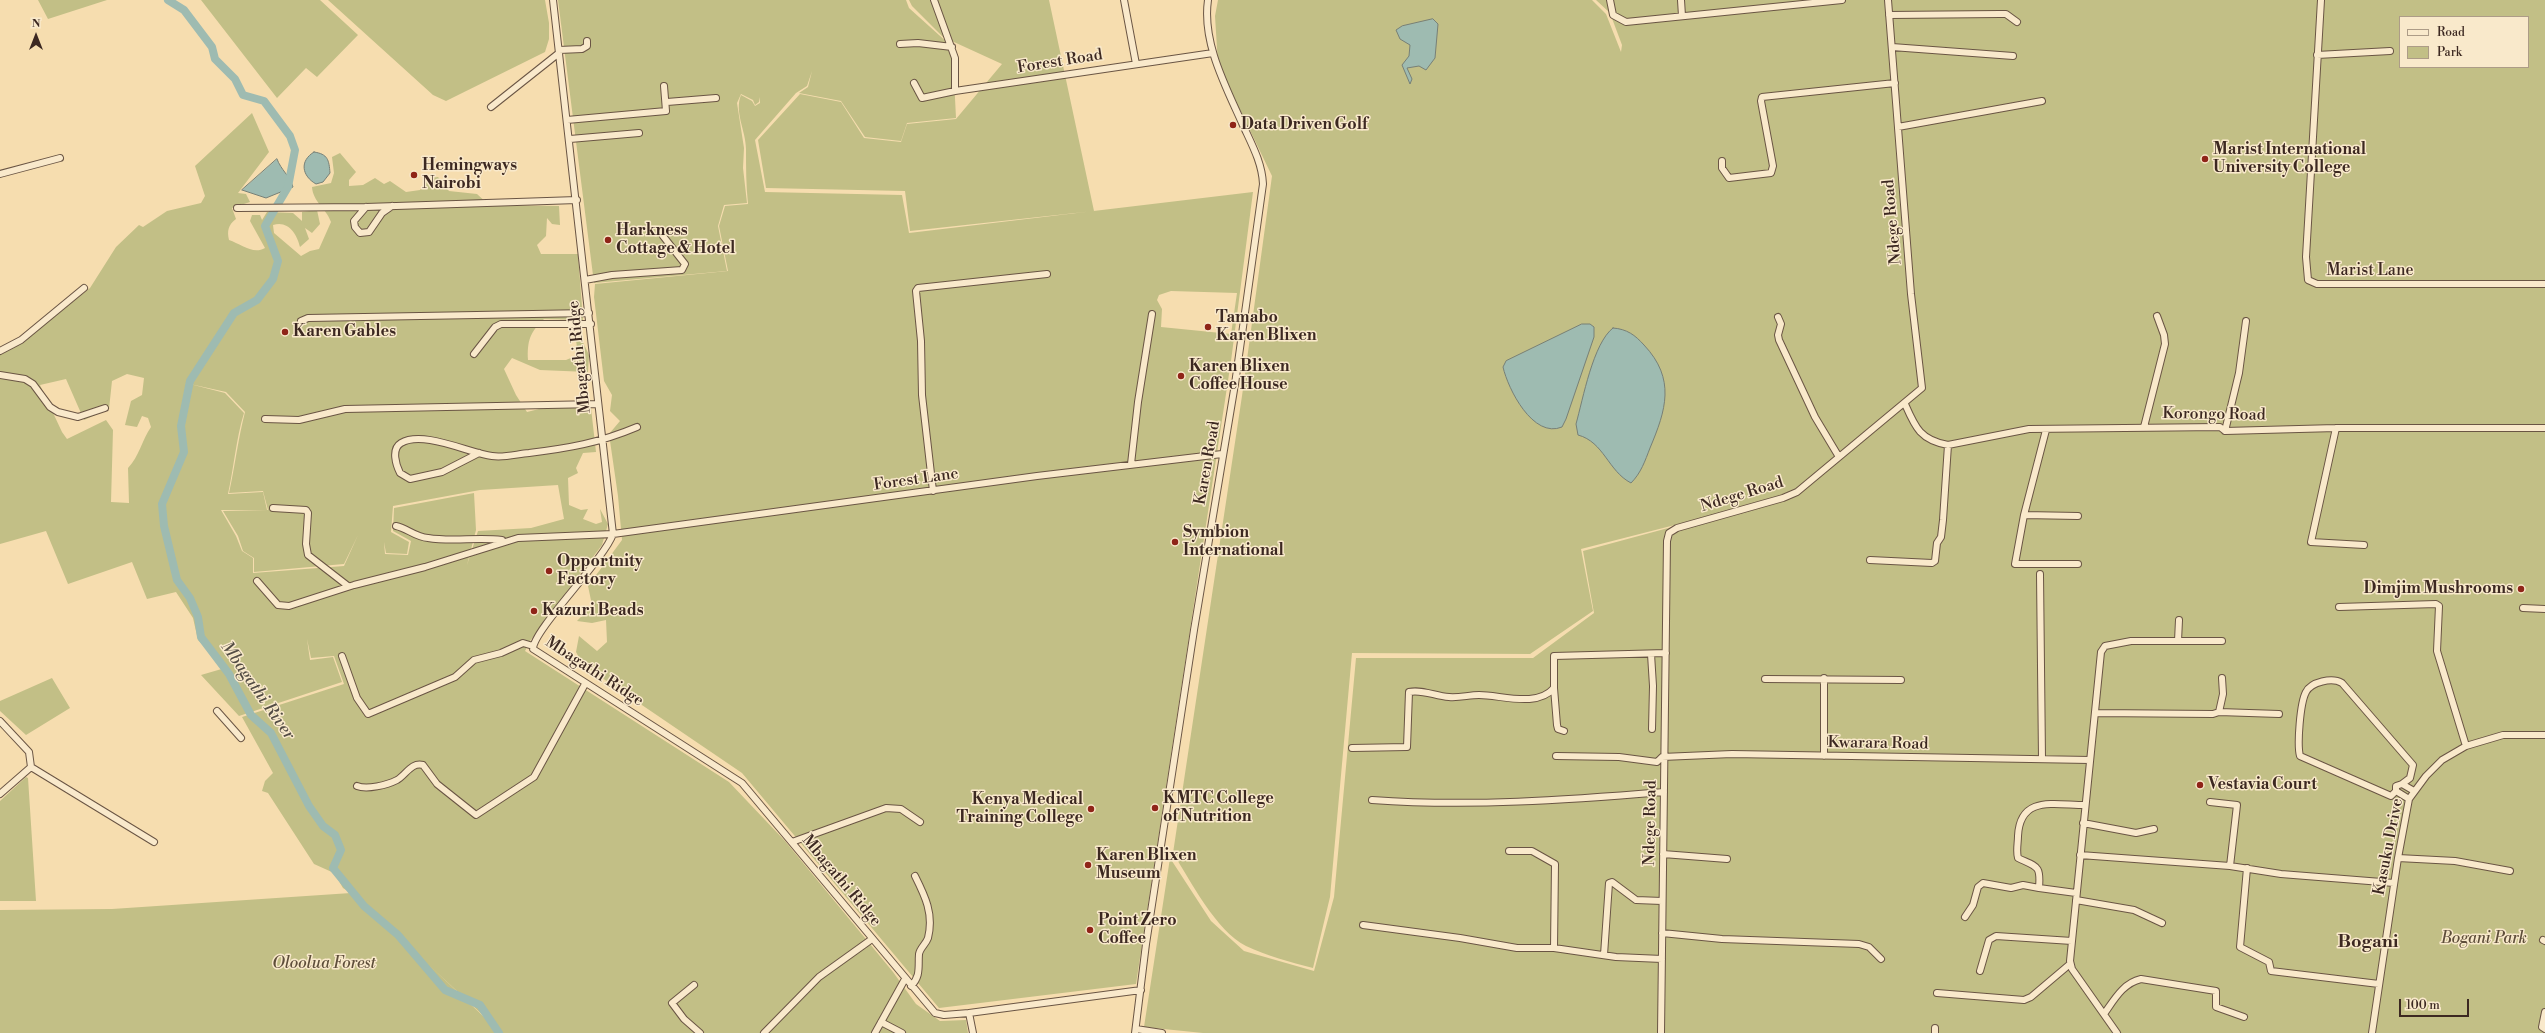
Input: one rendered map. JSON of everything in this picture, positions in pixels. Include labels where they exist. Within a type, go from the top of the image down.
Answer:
[{"type":"street","name":"Mbagathi Ridge","points":[[553,0],[591,324],[598,404],[613,534],[597,560],[540,632],[533,646],[535,651],[742,783],[935,1013],[944,1015],[969,1013],[1142,990]]},
{"type":"street","points":[[934,0],[955,58],[955,91]]},
{"type":"street","points":[[1124,0],[1136,64]]},
{"type":"street","name":"Karen Road","points":[[1136,1031],[1142,990],[1146,944],[1222,454],[1235,384],[1263,184],[1261,168],[1255,150],[1213,53],[1208,24],[1208,0]]},
{"type":"street","points":[[1610,0],[1612,13],[1615,18],[1626,22],[1842,0]]},
{"type":"street","points":[[1681,0],[1682,16]]},
{"type":"street","name":"Ndege Road","points":[[1661,1033],[1667,541],[1669,533],[1677,528],[1789,496],[1918,394],[1923,384],[1912,294],[1888,0]]},
{"type":"street","name":"Marist Lane","points":[[2322,0],[2317,55],[2306,257],[2308,280],[2317,284],[2545,284]]},
{"type":"street","points":[[1889,15],[2006,14],[2017,22]]},
{"type":"street","points":[[491,107],[559,52],[582,49],[587,46],[587,41]]},
{"type":"street","points":[[900,44],[918,42],[952,47]]},
{"type":"street","points":[[1892,47],[2013,56]]},
{"type":"street","points":[[2317,55],[2390,52]]},
{"type":"street","name":"Forest Road","points":[[914,83],[922,98],[955,91],[1213,53]]},
{"type":"street","points":[[1722,160],[1722,168],[1729,178],[1770,173],[1773,166],[1760,102],[1762,97],[1895,83]]},
{"type":"street","points":[[567,120],[666,111],[667,102],[664,86]]},
{"type":"street","points":[[667,102],[716,98]]},
{"type":"street","points":[[1898,127],[2042,101]]},
{"type":"street","points":[[570,139],[639,133]]},
{"type":"street","points":[[0,174],[60,158]]},
{"type":"street","points":[[237,208],[284,209],[577,200]]},
{"type":"street","points":[[366,207],[354,221],[355,228],[360,233],[369,232],[382,213],[392,206]]},
{"type":"street","points":[[585,280],[612,275],[682,270],[685,264],[664,236]]},
{"type":"street","points":[[933,491],[922,395],[921,341],[916,291],[918,288],[1047,274]]},
{"type":"street","points":[[0,351],[21,340],[84,288]]},
{"type":"street","points":[[301,321],[312,318],[589,314]]},
{"type":"street","points":[[1131,464],[1138,402],[1152,314]]},
{"type":"street","points":[[1778,316],[1781,324],[1778,335],[1779,340],[1815,417],[1839,457]]},
{"type":"street","points":[[2144,427],[2164,344],[2164,335],[2157,316]]},
{"type":"street","points":[[2225,431],[2239,373],[2246,321]]},
{"type":"street","points":[[474,354],[495,327],[501,324],[591,324]]},
{"type":"street","points":[[0,375],[25,380],[33,384],[50,407],[58,412],[78,417],[105,408]]},
{"type":"street","points":[[265,419],[299,420],[345,408],[598,404]]},
{"type":"street","points":[[1870,560],[1932,563],[1935,561],[1937,540],[1941,537],[1948,445],[1938,443],[1921,434],[1915,428],[1905,404]]},
{"type":"street","points":[[479,453],[442,472],[410,479],[400,473],[395,457],[396,447],[400,443],[416,440],[431,440],[479,453],[503,456],[602,441],[637,427]]},
{"type":"street","name":"Korongo Road","points":[[1948,445],[2029,429],[2220,427],[2225,431],[2336,428],[2545,428]]},
{"type":"street","points":[[2336,428],[2311,542],[2364,545]]},
{"type":"street","points":[[2046,430],[2024,515],[2015,564],[2078,564]]},
{"type":"street","name":"Forest Lane","points":[[504,540],[539,535],[613,534],[1131,464],[1222,454]]},
{"type":"street","points":[[273,508],[306,510],[308,513],[306,544],[308,555],[348,586]]},
{"type":"street","points":[[2024,515],[2078,516]]},
{"type":"street","points":[[396,526],[411,534],[429,539],[485,538],[504,540]]},
{"type":"street","points":[[257,580],[274,601],[282,607],[330,594],[348,586],[425,567],[504,540]]},
{"type":"street","points":[[2040,574],[2042,759]]},
{"type":"street","points":[[2339,607],[2436,604],[2439,606],[2437,651],[2466,746]]},
{"type":"street","points":[[2523,608],[2545,609]]},
{"type":"street","points":[[2178,641],[2179,620]]},
{"type":"street","points":[[2117,1033],[2070,964],[2101,652],[2105,646],[2131,641],[2222,641]]},
{"type":"street","points":[[342,656],[357,698],[368,714],[455,677],[474,660],[501,653],[523,643],[533,646]]},
{"type":"street","points":[[1564,731],[1557,727],[1554,688],[1554,656],[1666,653]]},
{"type":"street","points":[[1651,654],[1653,686],[1652,729]]},
{"type":"street","points":[[1765,679],[1824,678],[1901,680]]},
{"type":"street","points":[[1824,678],[1824,756]]},
{"type":"street","points":[[2219,712],[2223,694],[2222,678]]},
{"type":"street","points":[[2325,681],[2342,683],[2413,764],[2410,778],[2402,784],[2397,784],[2396,791],[2391,796],[2300,756],[2298,748],[2300,728],[2304,697],[2308,689],[2325,681]]},
{"type":"street","points":[[357,786],[364,788],[396,780],[415,765],[423,765],[438,784],[476,815],[534,777],[585,684]]},
{"type":"street","points":[[1352,748],[1406,747],[1409,692],[1416,691],[1451,697],[1479,695],[1530,698],[1545,695],[1554,688]]},
{"type":"street","points":[[217,711],[241,738]]},
{"type":"street","points":[[2095,713],[2213,714],[2219,712],[2279,714]]},
{"type":"street","points":[[0,721],[29,752],[31,768]]},
{"type":"street","name":"Kasuku Drive","points":[[2372,1033],[2394,883],[2409,799],[2414,791],[2442,760],[2466,746],[2503,734],[2545,735]]},
{"type":"street","name":"Kwarara Road","points":[[1556,756],[1619,756],[1656,762],[1662,757],[1732,754],[2090,760]]},
{"type":"street","points":[[0,794],[31,768]]},
{"type":"street","points":[[31,768],[154,842]]},
{"type":"street","points":[[2402,784],[2414,791]]},
{"type":"street","points":[[2396,791],[2409,799]]},
{"type":"street","points":[[1372,800],[1425,803],[1520,802],[1664,792]]},
{"type":"street","points":[[2210,802],[2237,805],[2235,833],[2230,866]]},
{"type":"street","points":[[2039,888],[2040,871],[2036,865],[2017,856],[2019,822],[2022,816],[2034,806],[2085,805]]},
{"type":"street","points":[[792,842],[886,808],[901,809],[920,822]]},
{"type":"street","points":[[2083,823],[2136,833],[2154,829]]},
{"type":"street","points":[[1509,851],[1532,851],[1555,864],[1554,948]]},
{"type":"street","points":[[1663,854],[1727,859]]},
{"type":"street","points":[[2080,856],[2230,866],[2281,874],[2394,883]]},
{"type":"street","points":[[2398,858],[2455,861],[2510,871]]},
{"type":"street","points":[[2247,868],[2240,947],[2269,962],[2271,971],[2379,984]]},
{"type":"street","points":[[911,986],[918,977],[919,953],[928,936],[930,915],[929,906],[915,876]]},
{"type":"street","points":[[1604,955],[1609,884],[1612,882],[1636,900],[1662,901]]},
{"type":"street","points":[[1965,917],[1973,905],[1978,887],[1983,883],[2011,888],[2027,885],[2134,910],[2162,923]]},
{"type":"street","points":[[1363,925],[1460,938],[1517,948],[1554,948],[1604,955],[1662,959]]},
{"type":"street","points":[[1662,933],[1722,939],[1859,944],[1869,947],[1881,959]]},
{"type":"street","points":[[1980,971],[1989,940],[1996,936],[2072,941]]},
{"type":"street","points":[[764,1033],[819,977],[872,939]]},
{"type":"street","points":[[1937,993],[2024,1000],[2031,997],[2070,964]]},
{"type":"street","points":[[875,1033],[905,979]]},
{"type":"street","points":[[2104,1014],[2125,987],[2132,981],[2141,979],[2216,991],[2216,1007],[2244,1017]]},
{"type":"street","points":[[694,985],[672,1003],[684,1019],[700,1033]]},
{"type":"street","points":[[2545,1012],[2542,1027],[2545,1029]]},
{"type":"street","points":[[969,1013],[973,1033]]},
{"type":"street","points":[[881,1022],[902,1033]]},
{"type":"street","points":[[1136,1031],[1162,1033]]},
{"type":"green space","points":[[38,0],[107,0],[48,19]]},
{"type":"green space","points":[[201,0],[320,0],[358,35],[317,77],[306,68],[277,98]]},
{"type":"green space","points":[[328,0],[545,0],[549,23],[549,39],[545,52],[446,101],[433,95]]},
{"type":"green space","points":[[558,0],[906,0],[909,8],[949,44],[953,58],[956,118],[907,123],[901,141],[865,137],[841,101],[799,93],[808,87],[812,71],[807,86],[796,93],[755,140],[765,192],[902,195],[909,233],[1253,192],[1231,361],[1136,984],[939,1008],[742,773],[583,665],[576,652],[579,636],[597,651],[607,642],[606,620],[592,623],[577,621],[592,605],[588,586],[622,540],[618,496],[609,434],[620,421],[610,411],[612,395],[604,381],[594,297],[595,284],[728,271],[719,226],[725,206],[748,204],[746,183],[746,149],[739,101],[741,95],[752,101],[755,106],[760,103],[760,97],[759,102],[755,105],[753,100],[741,94],[737,103],[744,148],[743,168],[747,203],[724,205],[718,226],[727,271],[594,283]],"holes":[[[1171,291],[1237,293],[1231,334],[1161,327],[1162,309],[1157,300],[1159,295]]]},
{"type":"green space","points":[[909,0],[1049,0],[1094,211],[910,231],[905,191],[766,188],[758,140],[800,94],[841,102],[864,138],[901,142],[907,124],[956,119],[1002,64],[943,37],[912,6]]},
{"type":"green space","name":"Bogani Park","points":[[1218,0],[1592,0],[1606,14],[1621,52],[1622,45],[1610,13],[1596,0],[2545,0],[2545,1033],[1203,1033],[1144,1027],[1170,858],[1211,921],[1244,951],[1314,971],[1334,897],[1356,658],[1533,658],[1594,613],[1583,551],[1757,504],[1581,549],[1593,611],[1530,654],[1352,653],[1330,897],[1313,968],[1262,953],[1235,939],[1214,917],[1173,853],[1242,396],[1272,176],[1218,64],[1215,16]]},
{"type":"green space","name":"Oloolua Forest","points":[[252,113],[269,152],[238,193],[246,194],[250,202],[232,208],[236,219],[229,228],[229,240],[252,250],[260,250],[265,248],[250,221],[252,215],[260,215],[262,220],[267,212],[293,213],[302,221],[302,212],[317,210],[320,224],[312,233],[305,228],[309,239],[300,247],[297,237],[291,229],[283,224],[273,225],[274,233],[301,256],[310,251],[319,249],[331,222],[317,201],[312,187],[331,183],[334,173],[332,157],[340,153],[356,172],[349,180],[349,186],[363,185],[375,178],[384,184],[390,181],[406,192],[420,190],[430,178],[438,177],[449,191],[477,194],[489,205],[559,206],[560,225],[552,224],[547,218],[546,236],[537,245],[541,254],[578,254],[583,320],[544,319],[535,328],[530,337],[528,360],[566,360],[578,355],[576,340],[579,334],[589,355],[588,372],[540,370],[512,358],[504,369],[516,395],[527,412],[547,407],[591,408],[596,452],[583,453],[576,468],[578,473],[568,478],[569,505],[581,510],[588,509],[583,519],[596,524],[602,522],[600,509],[608,524],[602,545],[530,641],[525,651],[729,782],[785,841],[893,972],[916,1004],[940,1021],[966,1020],[968,1033],[502,1033],[429,965],[501,1033],[0,1033],[0,910],[112,909],[351,893],[343,888],[334,873],[314,864],[268,793],[262,791],[265,781],[273,773],[242,717],[344,684],[334,656],[311,658],[307,639],[310,660],[333,657],[342,682],[239,716],[201,675],[225,668],[198,640],[193,618],[176,592],[147,599],[132,562],[68,584],[46,531],[0,544],[0,353],[25,340],[90,288],[116,247],[139,225],[143,227],[167,211],[201,203],[205,196],[195,166]],"holes":[[[127,374],[144,378],[142,395],[131,401],[125,425],[137,427],[142,416],[148,418],[151,427],[135,459],[128,468],[129,503],[111,502],[113,430],[106,420],[67,439],[62,432],[40,385],[66,379],[84,420],[109,409],[112,381]],[[190,384],[226,392],[245,412],[229,493],[263,491],[268,510],[223,511],[238,536],[243,551],[254,558],[254,572],[344,564],[358,535],[344,566],[253,573],[253,558],[242,551],[236,536],[221,510],[267,510],[263,492],[228,494],[244,413],[225,393]],[[558,485],[564,519],[531,528],[478,531],[467,565],[476,530],[474,493],[394,508],[393,531],[411,541],[408,555],[385,554],[384,542],[386,553],[407,554],[409,542],[391,532],[393,506],[480,490]]]},
{"type":"green space","points":[[52,678],[70,708],[26,735],[0,711],[0,701]]},
{"type":"green space","points":[[26,777],[28,778],[36,901],[0,901],[0,801]]},
{"type":"water","points":[[1433,19],[1438,24],[1435,58],[1426,70],[1419,66],[1407,68],[1412,79],[1410,84],[1402,65],[1409,56],[1410,45],[1400,39],[1396,30],[1402,26]]},
{"type":"water","points":[[314,152],[322,154],[327,158],[330,173],[323,182],[316,184],[311,181],[305,173],[304,168],[306,160]]},
{"type":"water","points":[[277,159],[293,187],[266,198],[242,190]]},
{"type":"water","points":[[1582,324],[1590,324],[1594,327],[1594,337],[1566,419],[1562,427],[1551,429],[1541,426],[1532,419],[1516,399],[1503,367],[1506,361]]},
{"type":"water","points":[[1613,328],[1627,331],[1641,341],[1661,370],[1664,383],[1664,408],[1656,434],[1642,467],[1631,483],[1623,478],[1594,444],[1578,435],[1576,424],[1594,358],[1606,335]]},
{"type":"waterway","name":"Mbagathi River","points":[[168,0],[184,10],[212,47],[215,59],[235,79],[243,95],[264,101],[290,136],[295,150],[288,187],[265,226],[278,261],[273,279],[257,300],[234,313],[190,381],[181,426],[184,452],[162,504],[164,526],[177,580],[190,598],[198,617],[201,637],[229,674],[251,715],[271,733],[309,806],[323,826],[335,835],[341,850],[333,868],[364,906],[398,935],[445,990],[480,1005],[499,1033]]},
{"type":"place","name":"Data Driven Golf","points":[[1233,125]]},
{"type":"place","name":"Marist International University College","points":[[2205,159]]},
{"type":"place","name":"Hemingways Nairobi","points":[[414,175]]},
{"type":"place","name":"Harkness Cottage & Hotel","points":[[608,240]]},
{"type":"place","name":"Tamabo Karen Blixen","points":[[1208,327]]},
{"type":"place","name":"Karen Gables","points":[[285,332]]},
{"type":"place","name":"Karen Blixen Coffee House","points":[[1181,376]]},
{"type":"place","name":"Symbion International","points":[[1175,542]]},
{"type":"place","name":"Opportnity Factory","points":[[549,571]]},
{"type":"place","name":"Dimjim Mushrooms","points":[[2521,589]]},
{"type":"place","name":"Kazuri Beads","points":[[534,611]]},
{"type":"place","name":"Vestavia Court","points":[[2200,785]]},
{"type":"place","name":"KMTC College of Nutrition","points":[[1155,808]]},
{"type":"place","name":"Kenya Medical Training College","points":[[1091,809]]},
{"type":"place","name":"Karen Blixen Museum","points":[[1088,865]]},
{"type":"place","name":"Point Zero Coffee","points":[[1090,930]]},
{"type":"district","name":"Bogani","points":[[2368,943]]}]
